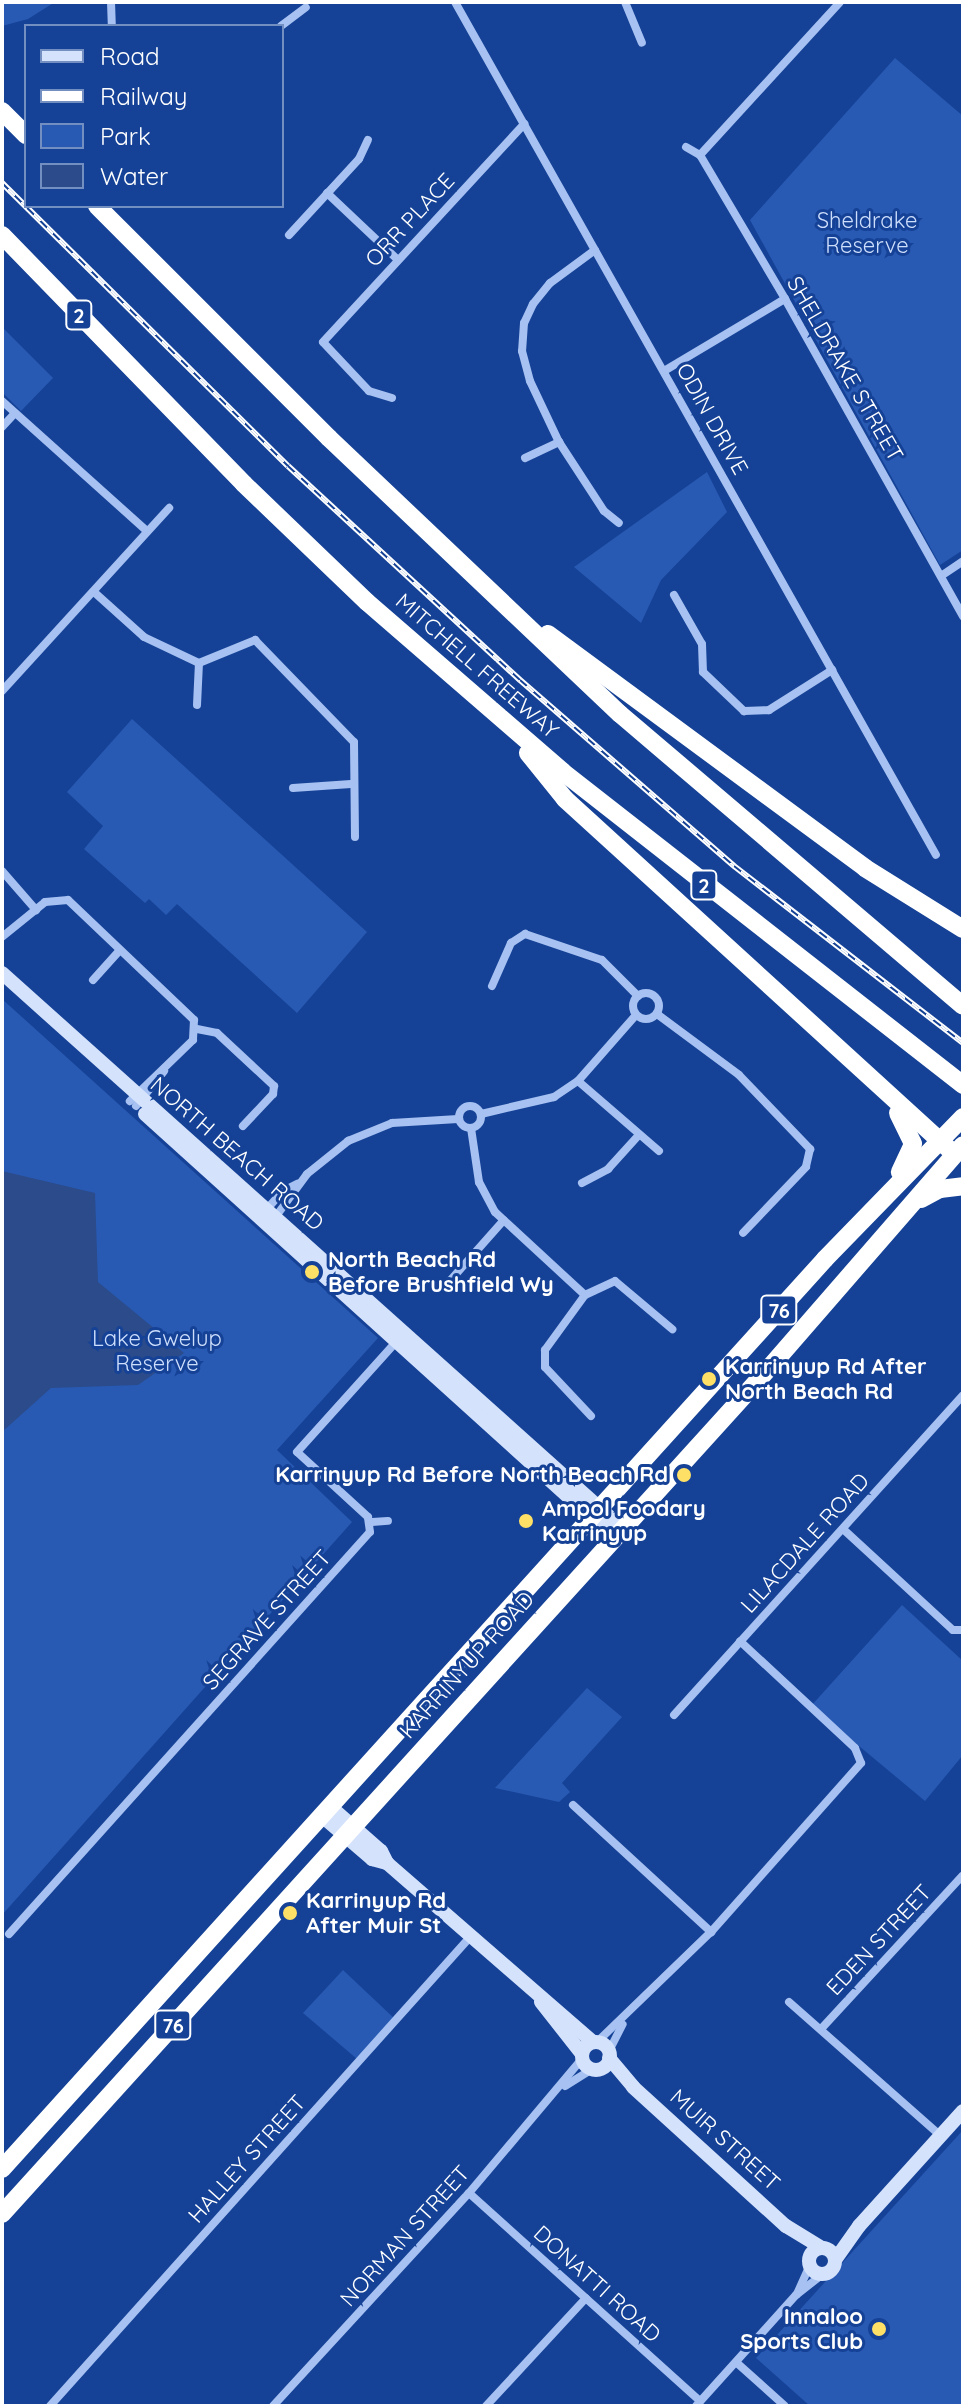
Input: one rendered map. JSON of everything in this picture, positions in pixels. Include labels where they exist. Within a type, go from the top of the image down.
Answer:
[{"type":"highway","points":[[2,111],[24,133]]},
{"type":"highway","points":[[99,208],[484,588],[771,848],[963,1006]]},
{"type":"highway","name":"MITCHELL FREEWAY","points":[[2,235],[244,484],[504,723],[963,1085]]},
{"type":"highway","points":[[484,588],[865,868],[963,929]]},
{"type":"highway","points":[[504,723],[565,799],[860,1073],[940,1141],[960,1154]]},
{"type":"highway","points":[[860,1073],[902,1117],[913,1144],[901,1171],[867,1216]]},
{"type":"highway","name":"KARRINYUP ROAD","points":[[2,2169],[825,1259],[963,1117]]},
{"type":"highway","name":"KARRINYUP ROAD","points":[[2,2214],[848,1280],[912,1203],[960,1154]]},
{"type":"highway","points":[[912,1203],[940,1189],[963,1186]]},
{"type":"highway","points":[[825,1259],[848,1280]]},
{"type":"street","points":[[111,2],[112,24]]},
{"type":"street","name":"ODIN DRIVE","points":[[455,2],[936,855]]},
{"type":"street","points":[[627,2],[642,43]]},
{"type":"street","points":[[700,155],[840,2]]},
{"type":"street","points":[[284,24],[306,7]]},
{"type":"street","name":"ORR PLACE","points":[[392,398],[369,391],[323,342],[524,124]]},
{"type":"street","points":[[289,235],[359,159],[368,140]]},
{"type":"street","name":"SHELDRAKE STREET","points":[[686,147],[700,155],[785,299],[963,616]]},
{"type":"street","points":[[327,193],[397,259]]},
{"type":"street","points":[[595,250],[542,291],[522,336],[524,367],[559,442],[604,511],[619,523]]},
{"type":"street","points":[[664,371],[785,299]]},
{"type":"street","points":[[2,401],[147,531]]},
{"type":"street","points":[[2,427],[15,413]]},
{"type":"street","points":[[525,458],[559,442]]},
{"type":"street","points":[[2,691],[169,508]]},
{"type":"street","points":[[941,576],[963,561]]},
{"type":"street","points":[[94,592],[144,637],[199,663],[255,640],[354,742],[351,784],[355,837]]},
{"type":"street","points":[[674,595],[702,644],[703,672],[744,711],[769,710],[832,670]]},
{"type":"street","points":[[197,705],[199,663]]},
{"type":"street","points":[[293,788],[351,784]]},
{"type":"street","points":[[2,871],[36,910]]},
{"type":"street","points":[[2,937],[45,902],[68,900],[189,1014],[197,1029],[193,1040],[136,1100]]},
{"type":"street","points":[[492,986],[511,943],[525,934],[602,960],[638,996],[655,997],[657,1014],[739,1075],[810,1149],[806,1167],[743,1233]]},
{"type":"street","points":[[93,980],[119,951]]},
{"type":"street","name":"NORTH BEACH ROAD","points":[[2,973],[136,1100]]},
{"type":"street","name":"NORTH BEACH ROAD","points":[[2,985],[136,1100],[618,1533]]},
{"type":"street","points":[[585,1295],[504,1220],[479,1182],[471,1128],[481,1114],[554,1097],[578,1081],[636,1015],[638,996]]},
{"type":"street","points":[[636,1015],[644,1019],[657,1014]]},
{"type":"street","points":[[197,1029],[217,1033],[274,1086],[273,1094],[243,1126]]},
{"type":"street","points":[[578,1081],[637,1137],[659,1151]]},
{"type":"street","points":[[458,1119],[468,1106],[481,1114]]},
{"type":"street","points":[[267,1218],[283,1191],[298,1183],[327,1156],[369,1130],[392,1123],[458,1119],[471,1128]]},
{"type":"street","points":[[582,1183],[608,1169],[637,1137]]},
{"type":"street","points":[[448,1283],[504,1220]]},
{"type":"street","points":[[591,1416],[545,1367],[545,1350],[585,1295],[615,1281],[672,1329]]},
{"type":"street","points":[[388,1521],[372,1522],[297,1452],[400,1338]]},
{"type":"street","name":"LILACDALE ROAD","points":[[674,1715],[963,1395]]},
{"type":"street","name":"SEGRAVE STREET","points":[[9,1934],[370,1532],[372,1522]]},
{"type":"street","points":[[843,1529],[953,1630],[963,1630]]},
{"type":"street","points":[[588,2063],[625,2019],[711,1932],[859,1768],[861,1758],[740,1641]]},
{"type":"street","points":[[573,1805],[711,1932]]},
{"type":"street","name":"MUIR STREET","points":[[328,1812],[372,1859],[387,1863],[533,1992],[602,2048],[633,2087],[786,2226],[823,2248],[835,2260]]},
{"type":"street","name":"EDEN STREET","points":[[821,2029],[963,1875]]},
{"type":"street","name":"HALLEY STREET","points":[[50,2406],[470,1937]]},
{"type":"street","name":"MUIR STREET","points":[[533,1992],[588,2063],[633,2087]]},
{"type":"street","points":[[789,2002],[940,2135]]},
{"type":"street","points":[[588,2063],[625,2019]]},
{"type":"street","name":"NORMAN STREET","points":[[273,2406],[588,2063]]},
{"type":"street","name":"NORMAN STREET","points":[[561,2089],[588,2063]]},
{"type":"street","points":[[698,2404],[796,2295],[832,2270],[835,2260],[859,2226],[963,2111]]},
{"type":"street","name":"DONATTI ROAD","points":[[469,2193],[698,2404]]},
{"type":"street","name":"MUIR STREET","points":[[786,2226],[809,2262],[823,2274]]},
{"type":"street","points":[[796,2295],[809,2262],[823,2248],[859,2226]]},
{"type":"street","points":[[486,2406],[586,2298]]},
{"type":"street","points":[[737,2363],[785,2406]]},
{"type":"green space","points":[[2,2],[55,2],[28,19],[2,26]]},
{"type":"green space","name":"Sheldrake Reserve","points":[[895,58],[963,116],[963,550],[940,565],[750,220]]},
{"type":"green space","points":[[2,327],[53,378],[21,411],[2,392]]},
{"type":"green space","points":[[707,472],[727,512],[661,580],[641,623],[574,567]]},
{"type":"green space","points":[[132,719],[367,932],[297,1013],[177,904],[166,915],[149,899],[145,903],[84,849],[103,826],[67,792]]},
{"type":"green space","name":"Lake Gwelup Reserve","points":[[2,999],[378,1338],[277,1450],[352,1522],[2,1915]]},
{"type":"green space","points":[[902,1605],[963,1661],[963,1755],[925,1801],[811,1706]]},
{"type":"green space","points":[[587,1688],[622,1717],[562,1783],[570,1792],[559,1802],[495,1788]]},
{"type":"green space","points":[[343,1970],[396,2020],[357,2059],[303,2013]]},
{"type":"green space","points":[[963,2130],[963,2406],[810,2406],[756,2358]]},
{"type":"water","points":[[2,1171],[95,1193],[98,1282],[184,1353],[138,1385],[51,1388],[2,1432]]},
{"type":"railway","points":[[2,183],[24,205]]},
{"type":"railway","points":[[27,208],[288,466],[520,680],[734,866],[963,1043]]},
{"type":"place","name":"North Beach Rd Before Brushfield Wy","points":[[312,1272]]},
{"type":"place","name":"Karrinyup Rd After North Beach Rd","points":[[709,1379]]},
{"type":"place","name":"Karrinyup Rd Before North Beach Rd","points":[[684,1475]]},
{"type":"place","name":"Ampol Foodary Karrinyup","points":[[526,1521]]},
{"type":"place","name":"Karrinyup Rd After Muir St","points":[[290,1913]]},
{"type":"place","name":"Innaloo Sports Club","points":[[879,2329]]}]
